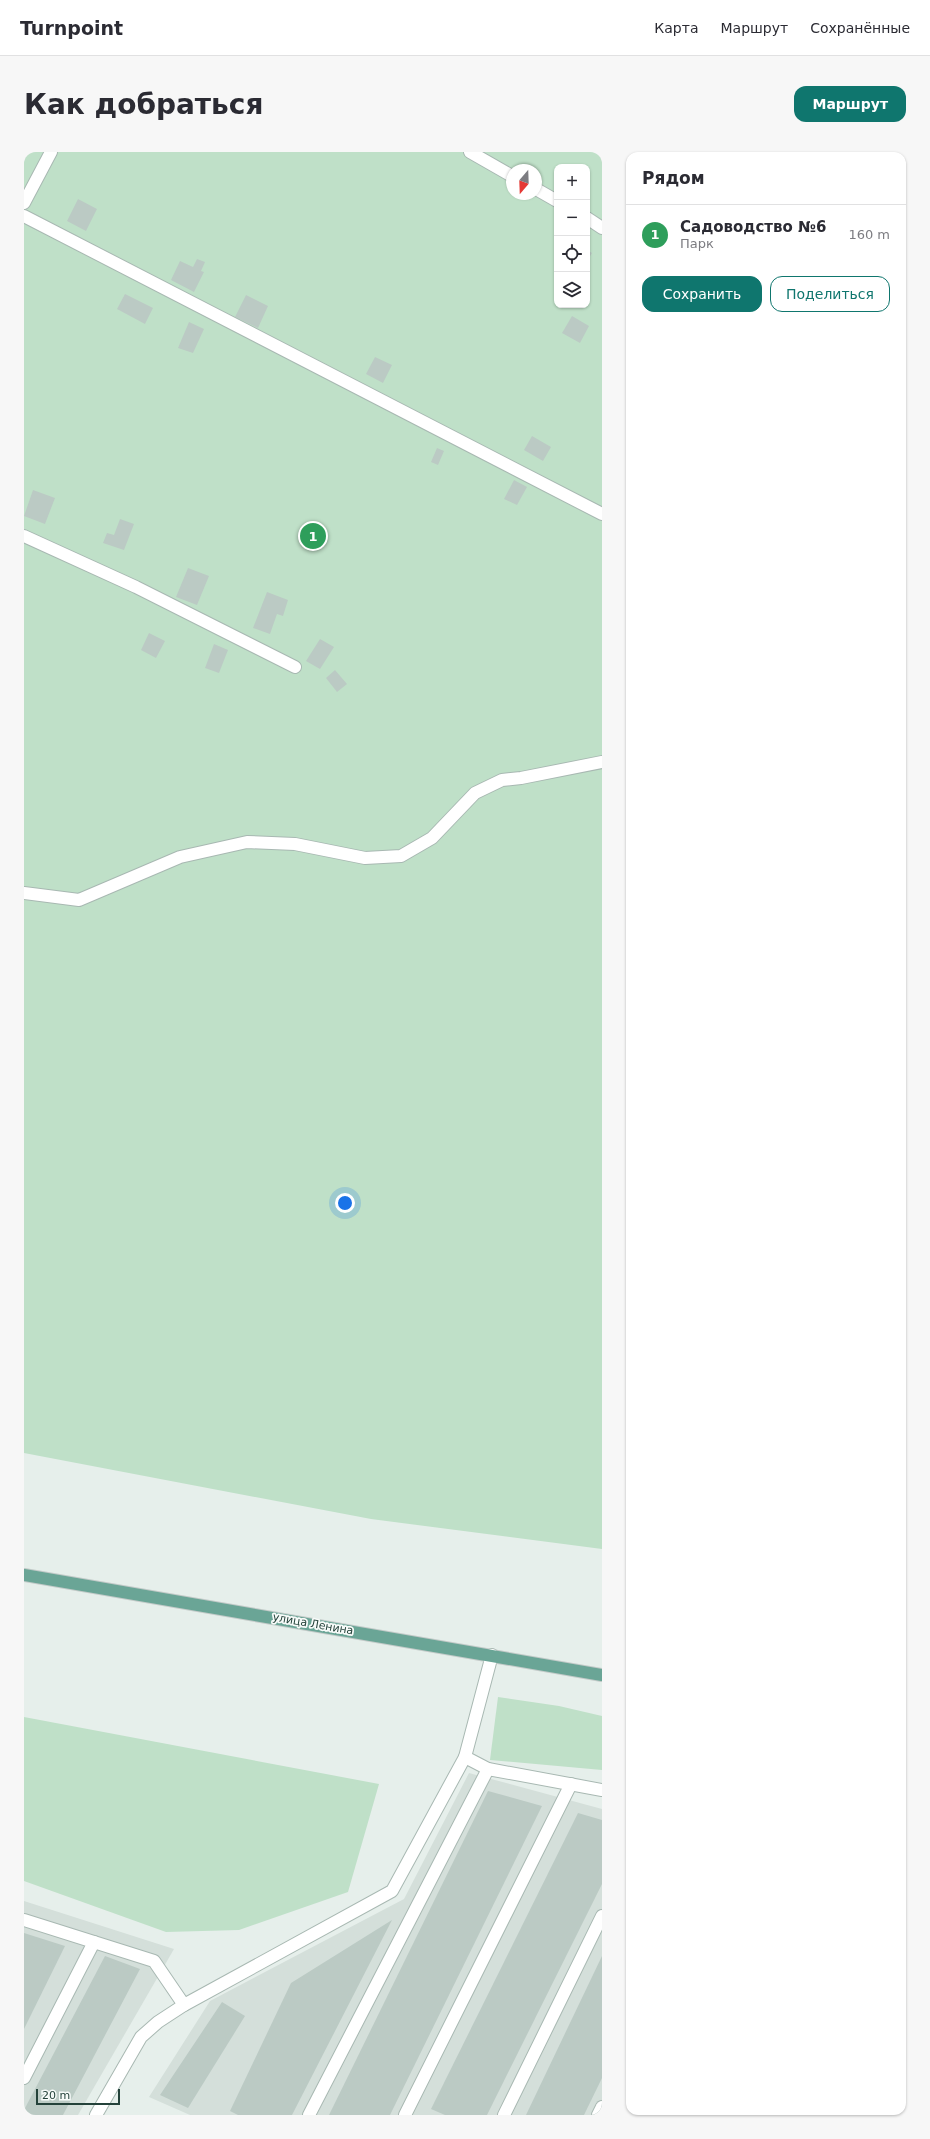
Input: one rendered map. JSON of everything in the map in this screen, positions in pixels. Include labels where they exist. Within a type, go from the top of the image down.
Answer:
[{"type":"main road","name":"улица Ленина","points":[[24,1575],[602,1675]]},
{"type":"lane","points":[[24,202],[51,152]]},
{"type":"lane","points":[[470,152],[506,173]]},
{"type":"lane","points":[[542,193],[555,200]]},
{"type":"lane","points":[[24,216],[602,514]]},
{"type":"lane","points":[[590,220],[602,228]]},
{"type":"lane","points":[[24,536],[136,587],[295,667]]},
{"type":"lane","points":[[24,893],[78,900],[180,857],[247,842],[295,844],[365,858],[401,856],[432,838],[475,793],[502,780],[521,778],[602,762]]},
{"type":"lane","points":[[96,2115],[141,2037],[158,2022],[184,2005],[392,1891],[465,1757],[492,1655]]},
{"type":"lane","points":[[465,1757],[488,1769],[602,1790]]},
{"type":"lane","points":[[309,2115],[488,1769]]},
{"type":"lane","points":[[405,2115],[571,1784]]},
{"type":"lane","points":[[504,2115],[602,1916]]},
{"type":"lane","points":[[24,1920],[154,1961],[184,2005]]},
{"type":"lane","points":[[24,2078],[94,1942]]},
{"type":"lane","points":[[598,2115],[602,2107]]},
{"type":"shaded area","points":[[469,1773],[602,1809],[602,2115],[190,2115],[149,2097],[210,2001],[404,1899]]},
{"type":"shaded area","points":[[24,1901],[174,1949],[78,2115],[24,2115]]},
{"type":"green space","points":[[24,152],[602,152],[602,1549],[371,1519],[24,1453]]},
{"type":"green space","points":[[498,1697],[559,1706],[602,1716],[602,1770],[490,1760]]},
{"type":"green space","points":[[24,1717],[379,1784],[348,1892],[239,1930],[166,1932],[24,1881]]},
{"type":"building","points":[[78,199],[97,209],[86,231],[67,221]]},
{"type":"building","points":[[197,259],[205,262],[201,271],[204,272],[194,292],[171,280],[180,261],[193,267]]},
{"type":"building","points":[[125,294],[153,308],[145,324],[117,309]]},
{"type":"building","points":[[246,295],[268,306],[258,328],[235,317]]},
{"type":"building","points":[[572,316],[589,326],[580,343],[562,333]]},
{"type":"building","points":[[189,322],[204,329],[193,353],[178,348]]},
{"type":"building","points":[[375,357],[392,365],[383,383],[366,374]]},
{"type":"building","points":[[532,436],[551,447],[543,461],[524,450]]},
{"type":"building","points":[[437,448],[444,451],[438,465],[431,462]]},
{"type":"building","points":[[514,480],[527,487],[517,505],[504,499]]},
{"type":"building","points":[[33,490],[55,498],[45,524],[24,516]]},
{"type":"building","points":[[120,519],[134,524],[124,550],[103,543],[107,533],[114,535]]},
{"type":"building","points":[[188,568],[209,576],[197,605],[176,597]]},
{"type":"building","points":[[267,592],[288,600],[283,616],[277,614],[270,634],[253,628]]},
{"type":"building","points":[[149,633],[165,641],[156,658],[141,650]]},
{"type":"building","points":[[320,639],[334,647],[320,669],[306,661]]},
{"type":"building","points":[[214,644],[228,650],[219,673],[205,668]]},
{"type":"building","points":[[335,670],[347,684],[337,692],[326,678]]},
{"type":"building","points":[[488,1791],[542,1806],[390,2115],[329,2115]]},
{"type":"building","points":[[578,1813],[602,1820],[602,1884],[487,2115],[445,2115],[431,2109]]},
{"type":"building","points":[[392,1920],[292,2115],[238,2115],[230,2111],[291,1983]]},
{"type":"building","points":[[24,1933],[65,1946],[24,2029]]},
{"type":"building","points":[[105,1956],[140,1969],[63,2115],[24,2115],[24,2110]]},
{"type":"building","points":[[602,1956],[602,2078],[584,2115],[526,2115]]},
{"type":"building","points":[[222,2002],[245,2016],[188,2108],[160,2095]]},
{"type":"place","name":"Садоводство №6","points":[[313,536]]}]
